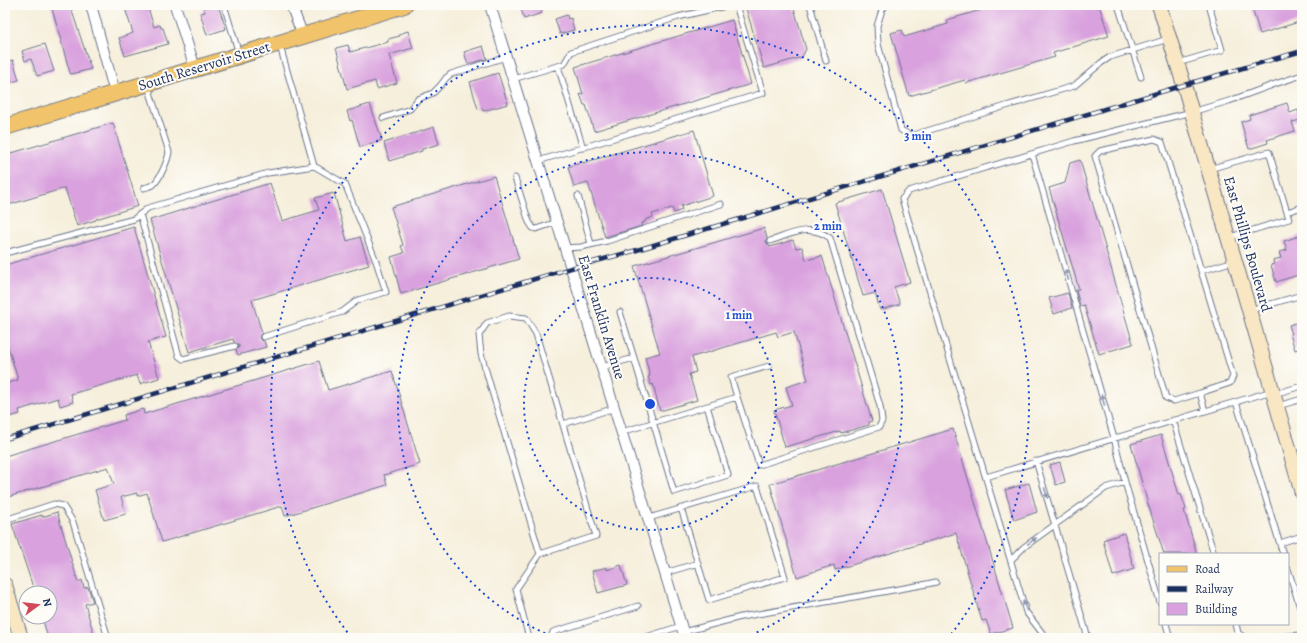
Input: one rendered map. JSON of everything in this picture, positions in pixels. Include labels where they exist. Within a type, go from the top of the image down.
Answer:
[{"type":"main road","name":"South Reservoir Street","points":[[5,127],[404,5]]},
{"type":"street","points":[[92,5],[115,93]]},
{"type":"street","points":[[175,5],[195,68]]},
{"type":"street","points":[[291,5],[303,36]]},
{"type":"street","name":"East Franklin Avenue","points":[[490,5],[683,632]]},
{"type":"street","name":"East Phillips Boulevard","points":[[1159,5],[1192,112],[1302,493]]},
{"type":"street","points":[[5,585],[20,638]]},
{"type":"lane","points":[[224,5],[240,55]]},
{"type":"lane","points":[[513,79],[564,64],[571,52],[678,17],[730,5]]},
{"type":"lane","points":[[538,161],[763,93],[736,5]]},
{"type":"lane","points":[[810,5],[826,61]]},
{"type":"lane","points":[[886,5],[882,10],[877,26],[878,44],[901,130],[911,136],[1074,86],[1110,57],[1170,38]]},
{"type":"lane","points":[[1118,5],[1141,77]]},
{"type":"lane","points":[[1177,63],[1222,50],[1209,5]]},
{"type":"lane","points":[[279,43],[314,166]]},
{"type":"lane","points":[[383,118],[410,108],[418,99],[433,93],[451,74],[506,57]]},
{"type":"lane","points":[[558,66],[583,148]]},
{"type":"lane","points":[[1046,638],[1026,612],[902,199],[909,192],[1074,141],[1192,112],[1229,101],[1302,75]]},
{"type":"lane","points":[[144,188],[153,185],[168,159],[169,152],[147,83]]},
{"type":"lane","points":[[1154,139],[1162,142],[1233,376],[1230,383],[1200,393],[1174,401],[1166,398],[1095,156],[1100,151],[1154,139]]},
{"type":"lane","points":[[1208,169],[1269,152],[1287,212],[1289,219],[1228,238]]},
{"type":"lane","points":[[1032,154],[1159,599]]},
{"type":"lane","points":[[5,253],[134,219],[148,208],[268,173],[314,166],[345,184],[376,261],[386,292],[358,300],[342,312],[263,338]]},
{"type":"lane","points":[[515,178],[529,222],[533,228],[536,229],[557,222]]},
{"type":"lane","points":[[578,196],[591,244]]},
{"type":"lane","points":[[565,248],[581,247],[607,241],[721,204]]},
{"type":"lane","points":[[1287,212],[1302,207]]},
{"type":"lane","points":[[140,214],[179,356],[184,359],[235,346]]},
{"type":"lane","points":[[768,366],[731,377],[759,466],[879,427],[882,421],[880,406],[830,238],[823,232],[808,230],[770,241]]},
{"type":"lane","points":[[1201,271],[1235,261]]},
{"type":"lane","points":[[1249,310],[1302,295]]},
{"type":"lane","points":[[620,312],[654,421],[674,492],[728,475],[707,406]]},
{"type":"lane","points":[[529,638],[516,589],[540,554],[596,536],[536,334],[526,318],[509,316],[487,323],[479,335],[481,354],[540,554]]},
{"type":"lane","points":[[602,367],[634,358]]},
{"type":"lane","points":[[1274,397],[1302,386]]},
{"type":"lane","points":[[1200,393],[1205,411]]},
{"type":"lane","points":[[622,432],[654,421],[737,397]]},
{"type":"lane","points":[[986,477],[1236,402],[1274,397],[1302,399]]},
{"type":"lane","points":[[1236,402],[1283,553]]},
{"type":"lane","points":[[563,424],[615,408]]},
{"type":"lane","points":[[1173,420],[1214,553]]},
{"type":"lane","points":[[1036,462],[1088,638]]},
{"type":"lane","points":[[1011,560],[1024,546],[1106,488],[1125,482]]},
{"type":"lane","points":[[649,518],[681,508],[757,486],[785,578],[709,600],[681,508]]},
{"type":"lane","points":[[5,520],[54,504],[63,506],[73,522],[108,638]]},
{"type":"lane","points":[[1280,543],[1302,536]]},
{"type":"lane","points":[[665,574],[698,563]]},
{"type":"lane","points":[[1289,572],[1302,614]]},
{"type":"lane","points":[[643,638],[683,632],[741,617],[936,582]]},
{"type":"lane","points":[[551,638],[553,632],[638,606]]},
{"type":"lane","points":[[1166,625],[1170,638]]},
{"type":"lane","points":[[1236,625],[1238,633],[1245,638]]},
{"type":"lane","points":[[1264,638],[1302,633]]},
{"type":"building","points":[[51,5],[70,5],[91,69],[70,73]]},
{"type":"building","points":[[124,5],[147,5],[154,27],[160,25],[161,28],[163,28],[168,44],[125,56],[119,38],[133,33]]},
{"type":"building","points":[[203,5],[218,5],[226,29],[207,35],[200,13],[205,12]]},
{"type":"building","points":[[520,5],[539,5],[542,13],[524,19]]},
{"type":"building","points":[[745,5],[793,5],[806,49],[802,57],[764,68]]},
{"type":"building","points":[[998,5],[1099,5],[1109,36],[1053,53],[1055,57],[966,83],[965,80],[909,96],[891,33],[902,30],[904,37],[948,24],[947,20]]},
{"type":"building","points":[[1251,5],[1302,5],[1302,21],[1260,34]]},
{"type":"building","points":[[567,15],[568,19],[571,18],[574,30],[560,34],[555,19]]},
{"type":"building","points":[[732,20],[751,84],[594,131],[586,105],[584,105],[580,94],[583,94],[575,67]]},
{"type":"building","points":[[408,31],[413,48],[389,55],[397,83],[377,89],[375,81],[347,89],[336,48],[348,45],[350,52],[388,42],[388,39],[400,36],[399,34]]},
{"type":"building","points":[[45,44],[54,71],[37,76],[31,59],[25,61],[22,51]]},
{"type":"building","points":[[483,46],[487,59],[468,64],[464,52]]},
{"type":"building","points":[[13,60],[19,80],[5,84],[5,62]]},
{"type":"building","points":[[498,73],[508,104],[483,111],[482,108],[478,109],[470,82]]},
{"type":"building","points":[[1287,103],[1290,113],[1298,110],[1301,120],[1292,122],[1295,131],[1267,140],[1268,143],[1249,149],[1241,122],[1250,119],[1249,115]]},
{"type":"building","points":[[370,104],[382,140],[360,147],[352,120],[350,121],[347,111]]},
{"type":"building","points":[[113,123],[138,206],[77,226],[65,188],[5,206],[5,155]]},
{"type":"building","points":[[434,127],[439,144],[389,161],[384,143]]},
{"type":"building","points":[[694,130],[713,196],[681,206],[682,210],[674,213],[672,208],[652,214],[653,217],[641,223],[642,226],[605,237],[588,183],[574,187],[568,167]]},
{"type":"building","points":[[1080,160],[1133,344],[1099,354],[1084,305],[1080,306],[1076,290],[1079,289],[1049,188],[1065,183],[1070,163]]},
{"type":"building","points":[[494,176],[519,259],[401,294],[391,257],[404,253],[401,246],[403,245],[391,207]]},
{"type":"building","points":[[270,183],[282,221],[319,210],[315,198],[334,193],[347,241],[360,237],[369,265],[252,300],[262,333],[259,338],[264,341],[266,347],[238,355],[236,350],[239,345],[234,342],[233,339],[189,352],[150,220]]},
{"type":"building","points":[[882,189],[910,282],[894,287],[900,304],[880,310],[875,293],[863,296],[835,203]]},
{"type":"building","points":[[134,227],[166,337],[148,342],[159,378],[140,384],[137,375],[71,394],[73,402],[60,406],[58,398],[19,410],[20,414],[5,418],[5,384],[18,380],[5,336],[5,265]]},
{"type":"building","points":[[764,228],[767,238],[766,242],[770,247],[793,240],[796,248],[802,247],[806,260],[822,256],[872,421],[869,422],[869,425],[841,433],[840,431],[785,447],[774,410],[792,405],[786,387],[808,380],[794,332],[778,337],[776,332],[692,357],[696,372],[689,374],[697,400],[660,411],[653,384],[651,385],[648,377],[650,376],[645,357],[660,353],[634,266]]},
{"type":"building","points":[[1302,235],[1302,271],[1297,272],[1298,275],[1276,282],[1271,265],[1274,264],[1273,260],[1281,258],[1279,252],[1287,250],[1284,241]]},
{"type":"building","points":[[1068,293],[1072,308],[1054,314],[1049,298]]},
{"type":"building","points":[[1302,321],[1302,348],[1295,350],[1289,325]]},
{"type":"building","points":[[319,361],[328,390],[392,371],[420,464],[384,475],[387,485],[285,516],[282,506],[162,542],[147,493],[137,496],[137,493],[121,497],[126,514],[104,520],[95,490],[114,484],[108,467],[8,497],[5,489],[5,456],[125,420],[124,415],[143,409],[144,414]]},
{"type":"building","points":[[953,429],[1013,628],[991,634],[986,620],[982,621],[956,533],[835,570],[834,565],[797,577],[770,484]]},
{"type":"building","points":[[1161,435],[1179,495],[1181,494],[1186,509],[1184,510],[1197,553],[1164,553],[1131,444]]},
{"type":"building","points":[[1060,462],[1065,482],[1056,485],[1050,465]]},
{"type":"building","points":[[1029,483],[1037,512],[1014,520],[1005,490]]},
{"type":"building","points":[[57,512],[78,582],[82,580],[84,588],[88,587],[93,602],[85,604],[95,638],[48,638],[44,625],[58,625],[58,585],[32,585],[12,524],[42,515],[42,517]]},
{"type":"building","points":[[1124,533],[1134,569],[1113,576],[1103,540]]},
{"type":"building","points":[[621,565],[627,585],[598,593],[592,571],[607,567],[607,570]]},
{"type":"railway","points":[[5,439],[571,268],[637,250],[1184,85],[1302,51]]}]
